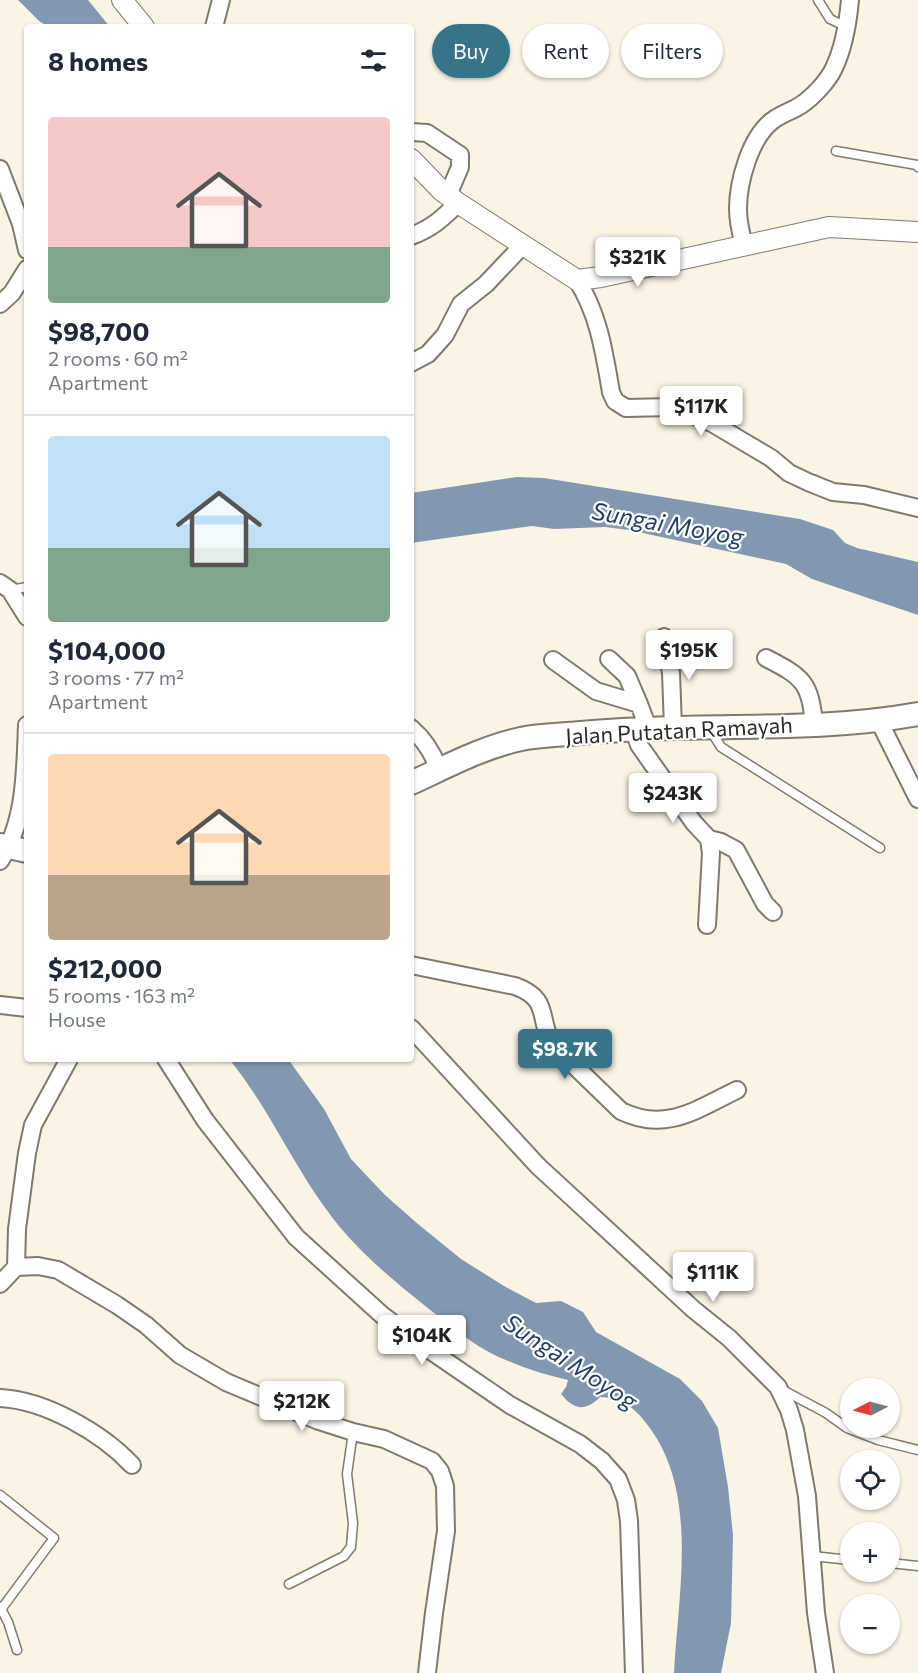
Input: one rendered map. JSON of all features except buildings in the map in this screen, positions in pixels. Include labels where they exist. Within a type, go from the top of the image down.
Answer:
[{"type":"main road","name":"Jalan Putatan Ramayah","points":[[414,782],[468,757],[521,739],[641,728],[879,722],[918,714]]},
{"type":"street","points":[[122,0],[142,24]]},
{"type":"street","points":[[215,24],[221,0]]},
{"type":"street","points":[[744,246],[738,208],[742,178],[755,140],[773,120],[802,105],[820,87],[834,68],[847,27],[850,0]]},
{"type":"street","points":[[414,132],[427,133],[460,155],[460,167],[453,199],[436,224],[414,235]]},
{"type":"street","points":[[414,162],[453,199],[577,280],[588,298],[599,328],[611,392],[615,401],[626,408],[673,407],[702,419],[771,458],[789,473],[832,492],[864,495],[918,508]]},
{"type":"street","points":[[0,169],[24,238]]},
{"type":"street","points":[[577,280],[829,227],[918,232]]},
{"type":"street","points":[[414,361],[428,354],[446,335],[461,304],[486,284],[523,245]]},
{"type":"street","points":[[0,304],[12,293],[24,274]]},
{"type":"street","points":[[12,587],[24,611]]},
{"type":"street","points":[[664,637],[672,689],[673,727]]},
{"type":"street","points":[[766,658],[792,671],[807,688],[812,702],[814,724]]},
{"type":"street","points":[[609,659],[627,676],[639,704],[641,728],[639,745],[694,823],[709,839],[736,850],[765,904],[773,912]]},
{"type":"street","points":[[553,660],[596,691],[639,704]]},
{"type":"street","points":[[879,722],[918,799]]},
{"type":"street","points":[[414,731],[433,753],[439,770]]},
{"type":"street","points":[[9,851],[21,809],[24,767]]},
{"type":"street","points":[[707,925],[711,853],[709,839]]},
{"type":"street","points":[[414,965],[515,986],[528,991],[535,996],[541,1007],[548,1039],[621,1111],[633,1116],[660,1121],[679,1118],[737,1090]]},
{"type":"street","points":[[0,1005],[24,1008]]},
{"type":"street","points":[[414,1031],[538,1166],[693,1309],[729,1338],[778,1387],[795,1430],[807,1496],[816,1613],[825,1673]]},
{"type":"street","points":[[0,1284],[16,1267],[17,1228],[33,1125],[67,1062]]},
{"type":"street","points":[[168,1062],[206,1120],[296,1238],[382,1315],[462,1374],[510,1405],[580,1444],[602,1461],[618,1479],[626,1500],[629,1521],[634,1673]]},
{"type":"street","points":[[16,1267],[38,1266],[58,1270],[117,1305],[146,1325],[180,1355],[226,1382],[319,1421],[384,1439],[432,1461],[444,1478],[446,1531],[427,1673]]},
{"type":"street","points":[[0,1398],[14,1398],[58,1414],[120,1452],[132,1466]]},
{"type":"lane","points":[[818,0],[830,19],[847,27]]},
{"type":"lane","points":[[836,151],[918,167]]},
{"type":"lane","points":[[711,726],[721,747],[880,848]]},
{"type":"lane","points":[[778,1387],[826,1413],[847,1428],[878,1440],[918,1450]]},
{"type":"lane","points":[[289,1584],[344,1556],[351,1547],[353,1523],[347,1474],[353,1432]]},
{"type":"lane","points":[[0,1495],[54,1538],[1,1607],[17,1650]]},
{"type":"lane","points":[[812,1556],[840,1559]]},
{"type":"lane","points":[[900,1564],[918,1566]]},
{"type":"water","points":[[18,0],[88,0],[108,24],[44,24]]},
{"type":"water","name":"Sungai Moyog","points":[[517,477],[544,478],[800,519],[833,530],[845,543],[857,548],[918,562],[918,615],[812,579],[786,564],[629,530],[605,527],[554,529],[532,526],[414,543],[414,493]]},
{"type":"water","name":"Sungai Moyog","points":[[231,1062],[290,1062],[324,1109],[351,1159],[385,1195],[418,1224],[461,1259],[504,1286],[536,1303],[561,1301],[583,1312],[596,1332],[680,1379],[702,1401],[718,1428],[733,1535],[731,1623],[721,1673],[674,1673],[681,1576],[680,1510],[674,1479],[663,1450],[646,1423],[631,1408],[614,1399],[600,1397],[584,1407],[575,1406],[561,1394],[568,1380],[526,1368],[487,1351],[454,1329],[384,1272],[336,1223],[313,1191],[243,1077]]}]
